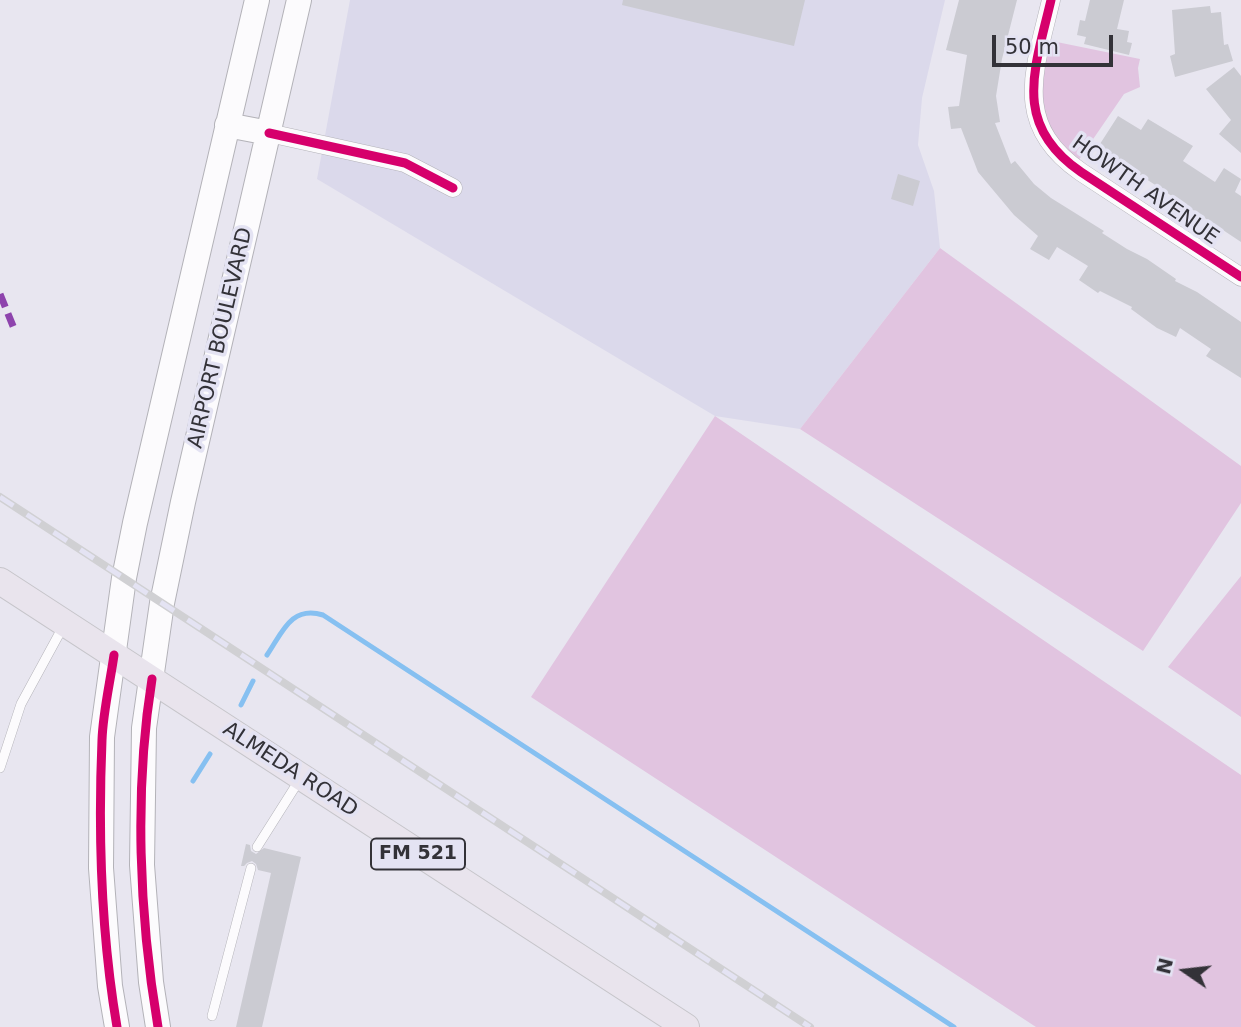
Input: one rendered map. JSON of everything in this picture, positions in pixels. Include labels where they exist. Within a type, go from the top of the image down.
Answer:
[{"type":"main road","name":"AIRPORT BOULEVARD","points":[[117,1027],[110,986],[102,869],[102,737],[124,578],[135,523],[257,0]]},
{"type":"main road","name":"AIRPORT BOULEVARD","points":[[158,1027],[150,982],[142,865],[144,728],[162,603],[183,502],[299,0]]},
{"type":"main road","points":[[227,125],[269,133]]},
{"type":"main road","name":"ALMEDA ROAD","points":[[0,581],[686,1027]]},
{"type":"main road","points":[[110,986],[150,982]]},
{"type":"street","name":"HOWTH AVENUE","points":[[1051,0],[1032,85],[1035,110],[1050,143],[1064,161],[1241,277]]},
{"type":"street","points":[[269,133],[405,163],[453,188]]},
{"type":"lane","points":[[0,768],[21,704],[65,623]]},
{"type":"lane","points":[[257,847],[301,777]]},
{"type":"lane","points":[[212,1016],[251,868]]},
{"type":"shaded area","points":[[350,0],[945,0],[922,98],[918,145],[934,191],[940,248],[800,429],[715,416],[317,179]]},
{"type":"shaded area","points":[[1042,39],[1140,59],[1140,87],[1124,94],[1074,167],[1040,125]]},
{"type":"shaded area","points":[[940,248],[1241,466],[1241,503],[1143,651],[800,429]]},
{"type":"shaded area","points":[[715,416],[1241,775],[1241,1027],[1036,1027],[531,697]]},
{"type":"shaded area","points":[[1241,576],[1241,717],[1168,667]]},
{"type":"building","points":[[623,0],[805,0],[794,46],[622,5]]},
{"type":"building","points":[[959,0],[1017,0],[996,96],[1000,122],[995,123],[1011,164],[1015,161],[1034,184],[1051,198],[1241,322],[1241,378],[1206,356],[1211,349],[1180,328],[1176,337],[1157,328],[1131,309],[1132,307],[1100,291],[1098,293],[1079,280],[1088,266],[1057,247],[1049,260],[1030,249],[1038,236],[1014,215],[978,172],[961,128],[951,129],[948,107],[959,106],[967,55],[946,50]]},
{"type":"building","points":[[1090,0],[1124,0],[1117,29],[1129,31],[1127,42],[1132,43],[1129,55],[1084,44],[1086,37],[1077,35],[1080,20],[1085,21]]},
{"type":"building","points":[[1210,6],[1211,13],[1221,12],[1224,45],[1228,44],[1233,61],[1175,77],[1170,56],[1175,54],[1172,10]]},
{"type":"building","points":[[1234,67],[1241,76],[1241,153],[1219,134],[1231,120],[1206,89]]},
{"type":"building","points":[[1118,116],[1141,130],[1148,119],[1193,146],[1183,161],[1215,182],[1224,168],[1241,179],[1235,192],[1241,196],[1241,242],[1098,147]]},
{"type":"building","points":[[898,174],[920,181],[913,206],[891,199]]},
{"type":"building","points":[[246,844],[250,845],[251,851],[256,854],[264,848],[301,857],[262,1027],[236,1027],[271,873],[258,870],[252,861],[241,866]]},
{"type":"waterway","points":[[267,655],[295,617],[312,613],[323,615],[954,1027]]},
{"type":"waterway","points":[[241,705],[253,681]]},
{"type":"waterway","points":[[193,781],[210,754]]},
{"type":"railway","points":[[0,497],[810,1027]]},
{"type":"marked path","points":[[0,294],[15,331]]},
{"type":"cycle path","points":[[1051,0],[1039,49],[1034,94],[1037,115],[1045,135],[1059,154],[1081,172],[1241,277]]},
{"type":"cycle path","points":[[269,133],[405,163],[453,188]]},
{"type":"cycle path","points":[[114,655],[103,729],[100,812],[104,920],[117,1027]]},
{"type":"cycle path","points":[[152,679],[143,765],[141,853],[147,941],[158,1027]]}]
